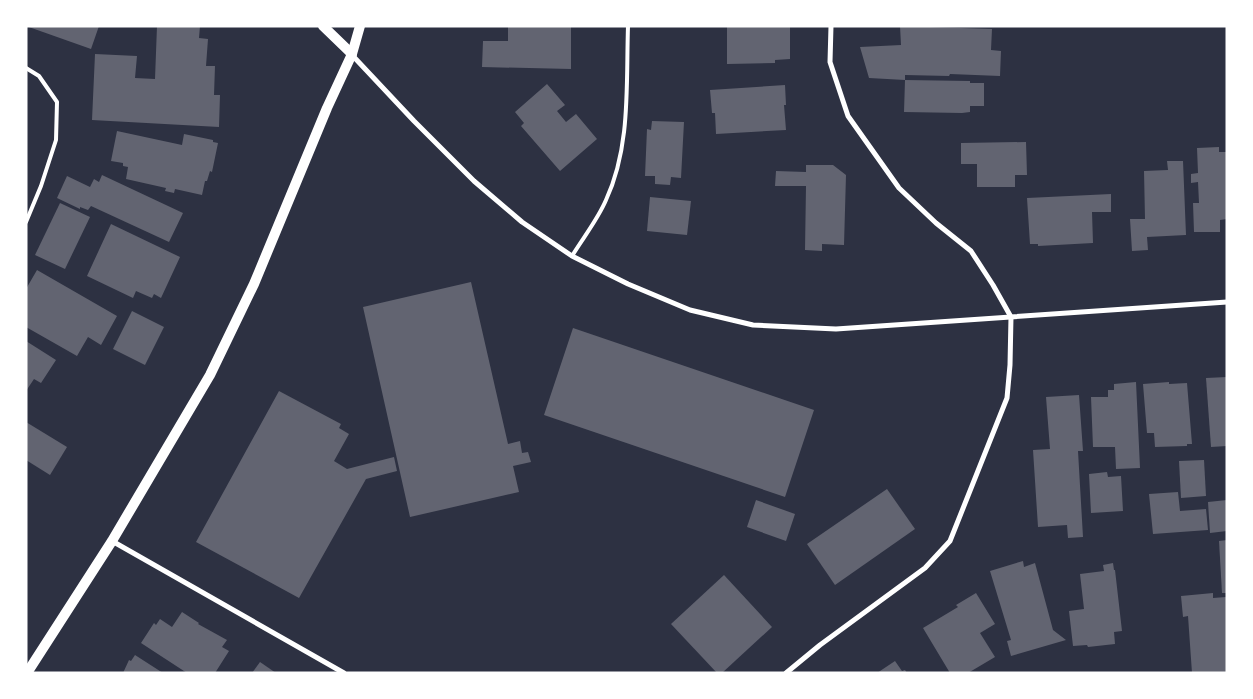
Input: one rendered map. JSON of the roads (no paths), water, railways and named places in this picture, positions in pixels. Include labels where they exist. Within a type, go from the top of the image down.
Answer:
[{"type":"main road","points":[[323,26],[352,54]]},
{"type":"main road","points":[[27,673],[112,541],[210,375],[254,284],[327,108],[352,54],[360,26]]},
{"type":"street","points":[[786,673],[925,568],[950,540],[1007,398],[1011,317],[971,251],[936,223],[899,188],[848,116],[830,62],[831,26]]},
{"type":"street","points":[[352,54],[425,133],[474,181],[522,222],[572,256],[628,284],[690,310],[753,325],[836,329],[1227,302]]},
{"type":"street","points":[[112,541],[344,673]]},
{"type":"lane","points":[[572,256],[606,202],[617,172],[625,134],[628,26]]},
{"type":"lane","points":[[26,68],[39,76],[57,102],[56,140],[41,186],[26,222]]}]
